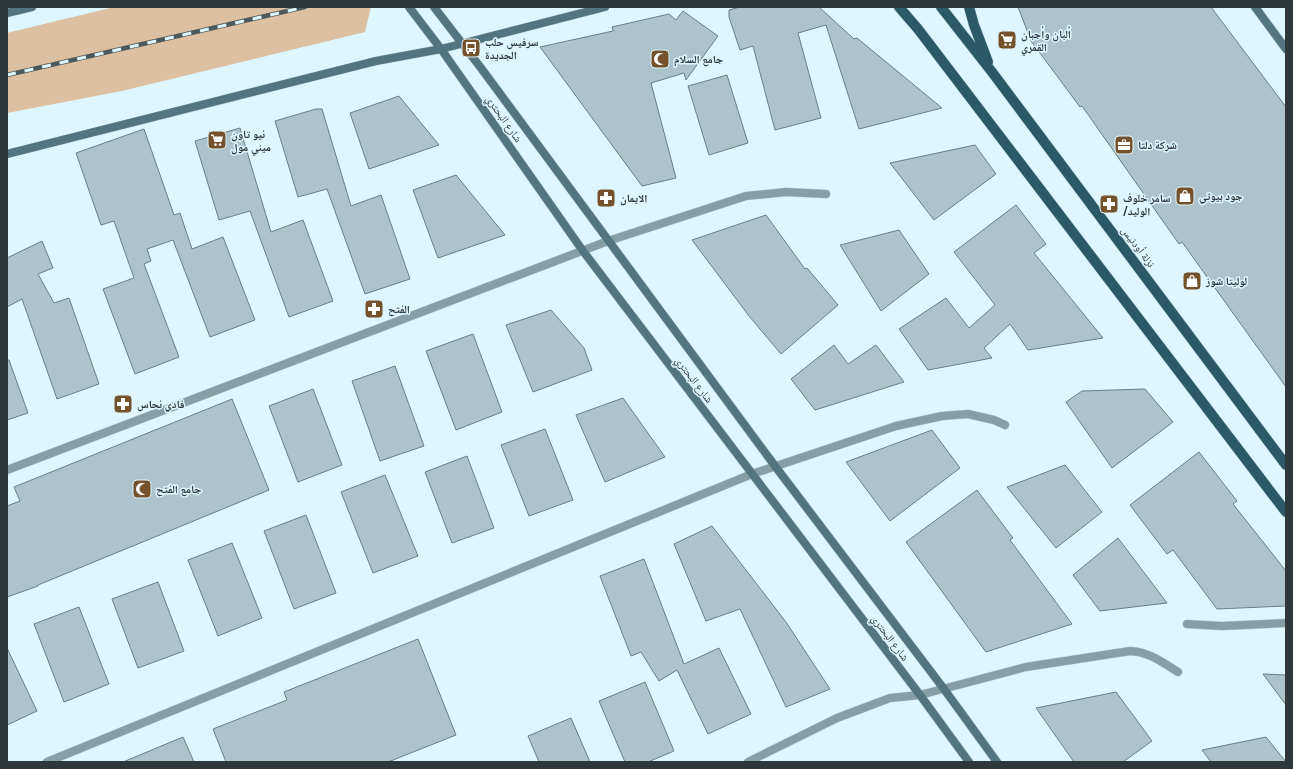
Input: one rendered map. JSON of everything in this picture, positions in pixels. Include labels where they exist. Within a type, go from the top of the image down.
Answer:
[{"type":"main road","points":[[7,13],[32,7]]},
{"type":"main road","name":"شارع البحتري","points":[[408,7],[441,49],[582,251],[920,695],[969,762]]},
{"type":"main road","points":[[434,7],[997,762]]},
{"type":"main road","points":[[7,154],[376,61],[441,49],[605,7]]},
{"type":"main road","points":[[899,7],[918,28],[1286,512]]},
{"type":"main road","name":"نزلة أودنيس","points":[[941,7],[992,72],[1286,465]]},
{"type":"main road","points":[[969,7],[974,25],[992,72]]},
{"type":"main road","points":[[1255,7],[1286,49]]},
{"type":"street","points":[[7,470],[608,241],[746,196],[786,192],[826,194]]},
{"type":"street","points":[[47,762],[752,474],[896,426],[942,416],[955,414],[974,415],[1006,425]]},
{"type":"street","points":[[1187,624],[1222,626],[1286,622]]},
{"type":"street","points":[[748,762],[837,718],[890,698],[920,695],[1026,667],[1130,651],[1139,651],[1156,658],[1178,672]]},
{"type":"shaded area","points":[[114,7],[371,7],[365,32],[122,91],[7,113],[7,33]]},
{"type":"building","points":[[740,7],[819,7],[854,39],[857,38],[942,108],[859,129],[826,25],[798,33],[821,118],[775,130],[753,46],[740,50],[729,17],[729,10]]},
{"type":"building","points":[[1018,7],[1211,7],[1286,107],[1286,387],[1182,242],[1179,244],[1082,106],[1080,107],[1031,41]]},
{"type":"building","points":[[683,11],[718,36],[686,80],[684,73],[651,83],[676,178],[642,186],[540,47],[613,31],[612,27],[669,14],[676,20]]},
{"type":"building","points":[[727,75],[748,143],[709,155],[688,86]]},
{"type":"building","points":[[399,96],[439,145],[369,169],[350,113]]},
{"type":"building","points":[[316,109],[322,109],[351,206],[381,195],[410,279],[365,294],[327,189],[298,197],[275,121]]},
{"type":"building","points":[[240,128],[271,232],[303,220],[333,301],[289,317],[250,211],[219,220],[195,141]]},
{"type":"building","points":[[144,129],[174,215],[180,213],[192,249],[223,237],[255,320],[210,337],[173,240],[147,249],[151,261],[144,264],[179,357],[135,374],[103,289],[134,278],[114,221],[101,225],[76,153]]},
{"type":"building","points":[[975,145],[996,174],[934,220],[890,163]]},
{"type":"building","points":[[456,175],[505,235],[438,258],[413,190]]},
{"type":"building","points":[[1016,205],[1046,244],[1034,253],[1103,338],[1028,350],[1010,324],[984,348],[992,358],[928,370],[899,329],[946,298],[969,328],[995,305],[954,252]]},
{"type":"building","points":[[766,215],[805,269],[807,268],[838,305],[781,354],[749,316],[692,240]]},
{"type":"building","points":[[899,230],[929,274],[881,311],[840,245]]},
{"type":"building","points":[[42,241],[53,268],[38,274],[54,303],[69,298],[99,384],[57,399],[22,299],[7,307],[7,258]]},
{"type":"building","points":[[551,310],[584,348],[592,370],[533,392],[506,325]]},
{"type":"building","points":[[473,334],[502,412],[456,430],[426,351]]},
{"type":"building","points":[[834,345],[848,364],[876,345],[904,382],[815,410],[791,379]]},
{"type":"building","points":[[7,360],[9,360],[28,413],[7,420]]},
{"type":"building","points":[[395,366],[424,446],[380,461],[352,381]]},
{"type":"building","points":[[313,389],[342,465],[298,482],[269,406]]},
{"type":"building","points":[[1145,389],[1173,422],[1112,468],[1066,402],[1082,391]]},
{"type":"building","points":[[623,398],[665,457],[605,482],[576,415]]},
{"type":"building","name":"جامع الفتح","points":[[232,399],[269,490],[38,586],[7,597],[7,506],[20,501],[14,487]]},
{"type":"building","points":[[545,429],[573,500],[529,516],[501,445]]},
{"type":"building","points":[[932,430],[960,468],[890,521],[846,462]]},
{"type":"building","points":[[1199,452],[1237,501],[1233,504],[1286,571],[1286,606],[1217,609],[1173,550],[1167,554],[1130,505]]},
{"type":"building","points":[[467,456],[494,528],[452,543],[425,472]]},
{"type":"building","points":[[1065,465],[1102,512],[1056,548],[1007,487]]},
{"type":"building","points":[[385,475],[418,556],[373,573],[341,492]]},
{"type":"building","points":[[977,490],[1013,538],[1010,540],[1072,624],[986,652],[906,542]]},
{"type":"building","points":[[306,515],[336,593],[294,609],[264,531]]},
{"type":"building","points":[[712,526],[786,622],[830,689],[786,707],[740,609],[706,621],[674,544]]},
{"type":"building","points":[[1118,538],[1167,603],[1100,611],[1073,575]]},
{"type":"building","points":[[232,543],[262,618],[218,636],[188,560]]},
{"type":"building","points":[[644,559],[684,664],[719,648],[751,714],[708,734],[677,670],[659,681],[641,652],[631,656],[600,576]]},
{"type":"building","points":[[158,582],[184,651],[138,668],[112,599]]},
{"type":"building","points":[[79,607],[109,684],[64,702],[34,624]]},
{"type":"building","points":[[418,639],[456,735],[388,762],[226,762],[213,729],[287,700],[284,692]]},
{"type":"building","points":[[7,648],[37,711],[7,725]]},
{"type":"building","points":[[1263,674],[1286,675],[1286,705]]},
{"type":"building","points":[[645,682],[674,751],[648,762],[625,762],[599,701]]},
{"type":"building","points":[[1116,692],[1152,741],[1123,762],[1074,762],[1036,708]]},
{"type":"building","points":[[571,718],[590,762],[539,762],[528,736]]},
{"type":"building","points":[[183,737],[194,762],[123,762]]},
{"type":"building","points":[[1266,737],[1286,762],[1211,762],[1202,750]]},
{"type":"railway","points":[[7,75],[305,7]]},
{"type":"place","name":"ألبان وأجبان القمري","points":[[1007,40]]},
{"type":"place","name":"سرفيس حلب الجديدة","points":[[471,48]]},
{"type":"place","name":"جامع السلام","points":[[660,59]]},
{"type":"place","name":"نيو تاون ميني مول","points":[[217,140]]},
{"type":"place","name":"شركة دلتا","points":[[1124,145]]},
{"type":"place","name":"جود بيوتي","points":[[1185,196]]},
{"type":"place","name":"الايمان","points":[[606,198]]},
{"type":"place","name":"سامر خلوف /الوليد","points":[[1109,204]]},
{"type":"place","name":"لوليتا شوز","points":[[1192,281]]},
{"type":"place","name":"الفتح","points":[[374,309]]},
{"type":"place","name":"فادي نحاس","points":[[123,404]]},
{"type":"place","name":"جامع الفتح","points":[[142,489]]}]
